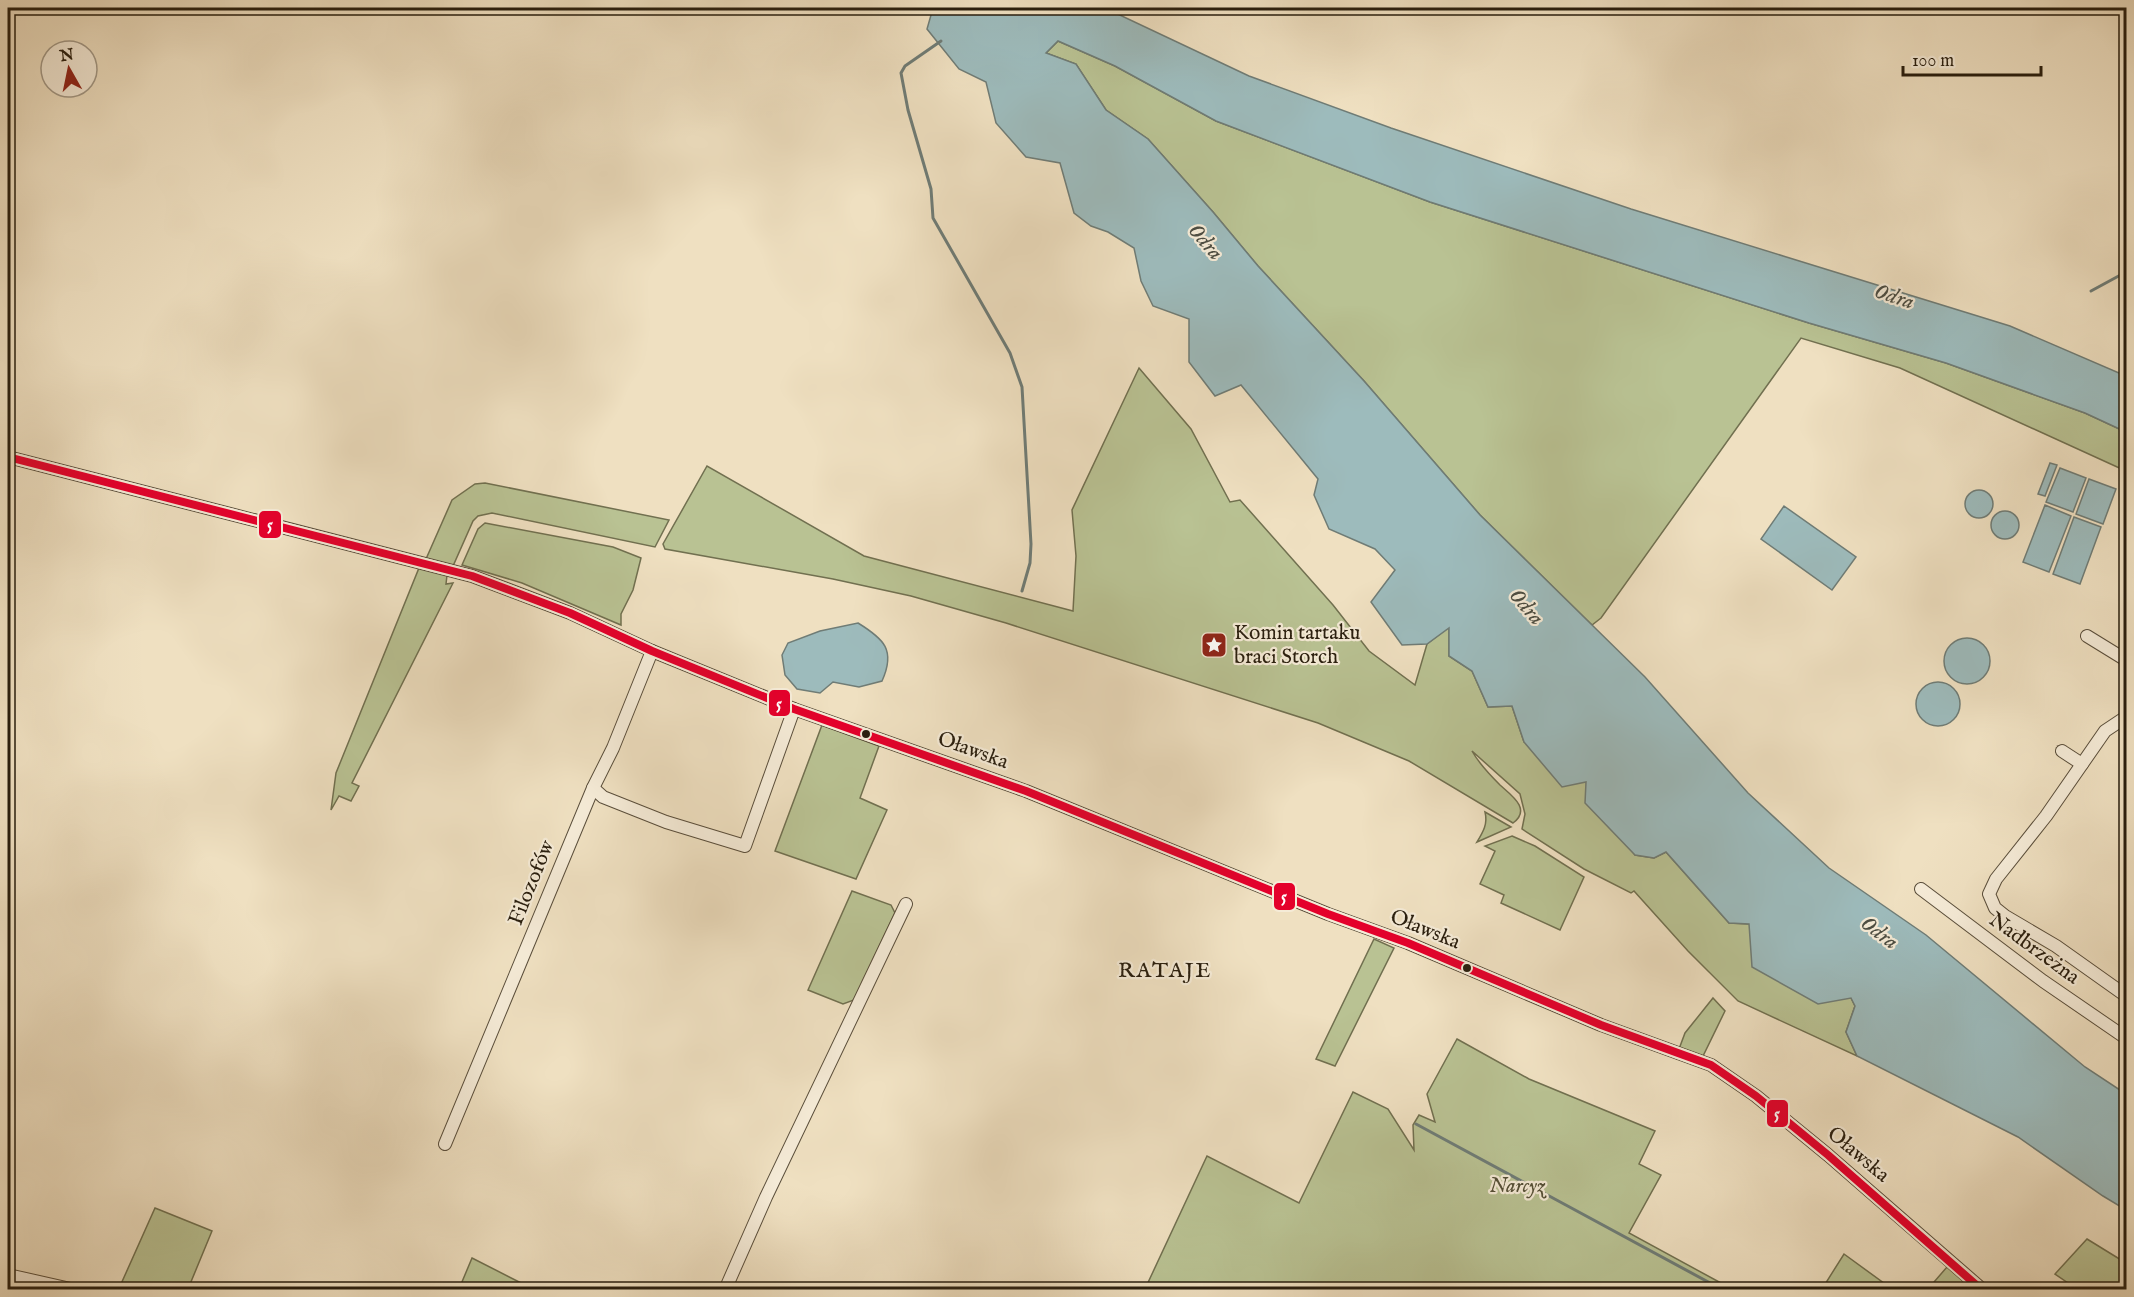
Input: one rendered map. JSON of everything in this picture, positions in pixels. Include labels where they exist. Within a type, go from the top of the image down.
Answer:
[{"type":"street","name":"Oławska","points":[[8,457],[472,576],[570,613],[652,651],[794,709],[1026,791],[1328,914],[1408,943],[1601,1025],[1711,1065],[1756,1096],[1828,1155],[1983,1290]]},
{"type":"street","points":[[2087,636],[2127,660]]},
{"type":"street","name":"Filozofów","points":[[445,1144],[652,651]]},
{"type":"street","points":[[593,788],[603,796],[666,822],[745,846],[794,709]]},
{"type":"street","points":[[2126,994],[2056,946],[2005,916],[1995,908],[1989,894],[1996,879],[2046,816],[2105,731],[2127,717]]},
{"type":"street","points":[[2062,751],[2082,764]]},
{"type":"street","name":"Nadbrzeżna","points":[[1921,889],[2043,981],[2127,1038]]},
{"type":"street","points":[[725,1290],[766,1197],[906,904]]},
{"type":"street","points":[[8,1275],[75,1290]]},
{"type":"green space","points":[[1058,41],[1115,66],[1216,121],[1430,202],[1809,323],[1946,363],[2085,413],[2126,432],[2126,471],[1900,368],[1801,338],[1601,618],[1592,625],[1480,515],[1148,139],[1106,110],[1076,64],[1046,53]]},
{"type":"green space","points":[[1139,368],[1191,429],[1230,502],[1240,500],[1333,605],[1369,651],[1415,685],[1427,644],[1449,627],[1449,656],[1472,671],[1488,707],[1512,706],[1524,742],[1586,782],[1635,855],[1654,858],[1666,852],[1729,923],[1749,924],[1851,998],[1855,1006],[1846,1032],[1857,1056],[1738,1001],[1688,951],[1634,891],[1631,893],[1584,869],[1522,829],[1525,814],[1520,794],[1472,751],[1489,773],[1518,802],[1521,813],[1513,823],[1409,761],[1318,723],[1006,623],[911,596],[833,579],[665,549],[663,544],[707,466],[864,556],[1073,611],[1076,556],[1072,510]]},
{"type":"green space","points":[[485,483],[669,520],[655,547],[492,513],[478,516],[473,521],[453,566],[426,559],[452,500],[475,484]]},
{"type":"green space","points":[[485,523],[613,547],[641,558],[633,590],[621,614],[621,625],[522,583],[462,565],[478,529]]},
{"type":"green space","points":[[419,568],[447,575],[446,584],[453,583],[352,783],[359,786],[351,801],[339,796],[331,810],[336,773]]},
{"type":"green space","points":[[822,725],[879,746],[860,798],[887,810],[856,879],[775,851]]},
{"type":"green space","points":[[1485,812],[1511,827],[1477,842],[1485,824]]},
{"type":"green space","points":[[1512,836],[1535,846],[1584,877],[1560,930],[1501,903],[1504,895],[1480,884],[1495,851],[1485,846]]},
{"type":"green space","points":[[852,891],[891,905],[895,913],[854,1000],[843,1004],[808,990]]},
{"type":"green space","points":[[1374,939],[1394,948],[1335,1066],[1316,1059]]},
{"type":"green space","points":[[1713,998],[1725,1011],[1703,1056],[1679,1049],[1685,1033]]},
{"type":"green space","name":"Narcyz","points":[[1457,1039],[1529,1079],[1655,1131],[1639,1164],[1661,1175],[1629,1233],[1732,1289],[1145,1289],[1207,1156],[1299,1203],[1353,1092],[1388,1109],[1414,1150],[1413,1125],[1419,1115],[1435,1122],[1427,1094]]},
{"type":"green space","points":[[155,1208],[212,1231],[188,1289],[144,1289],[121,1284]]},
{"type":"green space","points":[[2087,1239],[2126,1263],[2126,1289],[2077,1289],[2055,1274]]},
{"type":"green space","points":[[1844,1254],[1892,1289],[1822,1289]]},
{"type":"green space","points":[[472,1258],[533,1289],[459,1289]]},
{"type":"green space","points":[[1947,1267],[1972,1289],[1928,1289]]},
{"type":"water","name":"Odra","points":[[933,8],[1105,8],[1249,76],[1391,128],[1631,209],[2010,326],[2126,376],[2126,432],[2085,413],[1946,363],[1809,323],[1430,202],[1216,121],[1115,66],[1058,41],[1046,53],[1076,64],[1106,110],[1148,139],[1480,515],[1645,677],[1748,793],[1829,868],[1926,935],[2085,1067],[2126,1094],[2126,1210],[2018,1137],[1857,1056],[1846,1032],[1855,1006],[1851,998],[1818,1004],[1752,967],[1749,924],[1729,923],[1666,852],[1654,858],[1635,855],[1585,803],[1586,782],[1562,787],[1524,742],[1512,706],[1488,707],[1472,671],[1449,656],[1449,628],[1427,644],[1402,645],[1371,602],[1395,570],[1375,549],[1329,529],[1314,495],[1318,479],[1241,385],[1215,396],[1189,362],[1189,319],[1153,306],[1141,281],[1134,248],[1108,232],[1091,226],[1074,213],[1060,163],[1026,157],[996,123],[986,82],[959,69],[927,29]]},
{"type":"water","points":[[2050,463],[2057,465],[2045,496],[2038,494]]},
{"type":"water","points":[[2060,468],[2086,478],[2073,512],[2046,502]]},
{"type":"water","points":[[2089,479],[2116,489],[2103,524],[2076,514]]},
{"type":"water","points":[[1979,490],[1989,494],[1993,504],[1989,514],[1979,518],[1969,514],[1965,504],[1969,494]]},
{"type":"water","points":[[2045,505],[2071,516],[2049,572],[2023,562]]},
{"type":"water","points":[[1784,506],[1856,557],[1832,590],[1761,539]]},
{"type":"water","points":[[2005,511],[2015,515],[2019,525],[2015,535],[2005,539],[1995,535],[1991,525],[1995,515]]},
{"type":"water","points":[[2074,517],[2101,527],[2080,584],[2053,574]]},
{"type":"water","points":[[858,623],[875,634],[885,646],[888,661],[882,681],[859,687],[833,682],[820,693],[797,689],[785,675],[782,655],[788,643],[820,631]]},
{"type":"water","points":[[1967,638],[1983,645],[1990,661],[1983,677],[1967,684],[1951,677],[1944,661],[1951,645]]},
{"type":"water","points":[[1938,682],[1947,683],[1954,688],[1959,695],[1959,713],[1954,720],[1947,725],[1938,726],[1929,725],[1922,720],[1917,713],[1916,704],[1917,695],[1922,688],[1929,683]]},
{"type":"waterway","points":[[941,41],[905,66],[901,73],[908,110],[931,189],[933,218],[1010,353],[1022,387],[1031,544],[1030,563],[1022,591]]},
{"type":"waterway","points":[[2091,291],[2126,272]]},
{"type":"waterway","points":[[1416,1124],[1723,1290]]},
{"type":"transit line","name":"5","points":[[8,457],[472,576],[570,613],[652,651],[794,709],[1026,791],[1328,914],[1408,943],[1601,1025],[1711,1065],[1756,1096],[1828,1155],[1982,1290]]},
{"type":"place","name":"Komin tartaku braci Storch","points":[[1214,645]]},
{"type":"district","name":"RATAJE","points":[[1165,971]]}]
